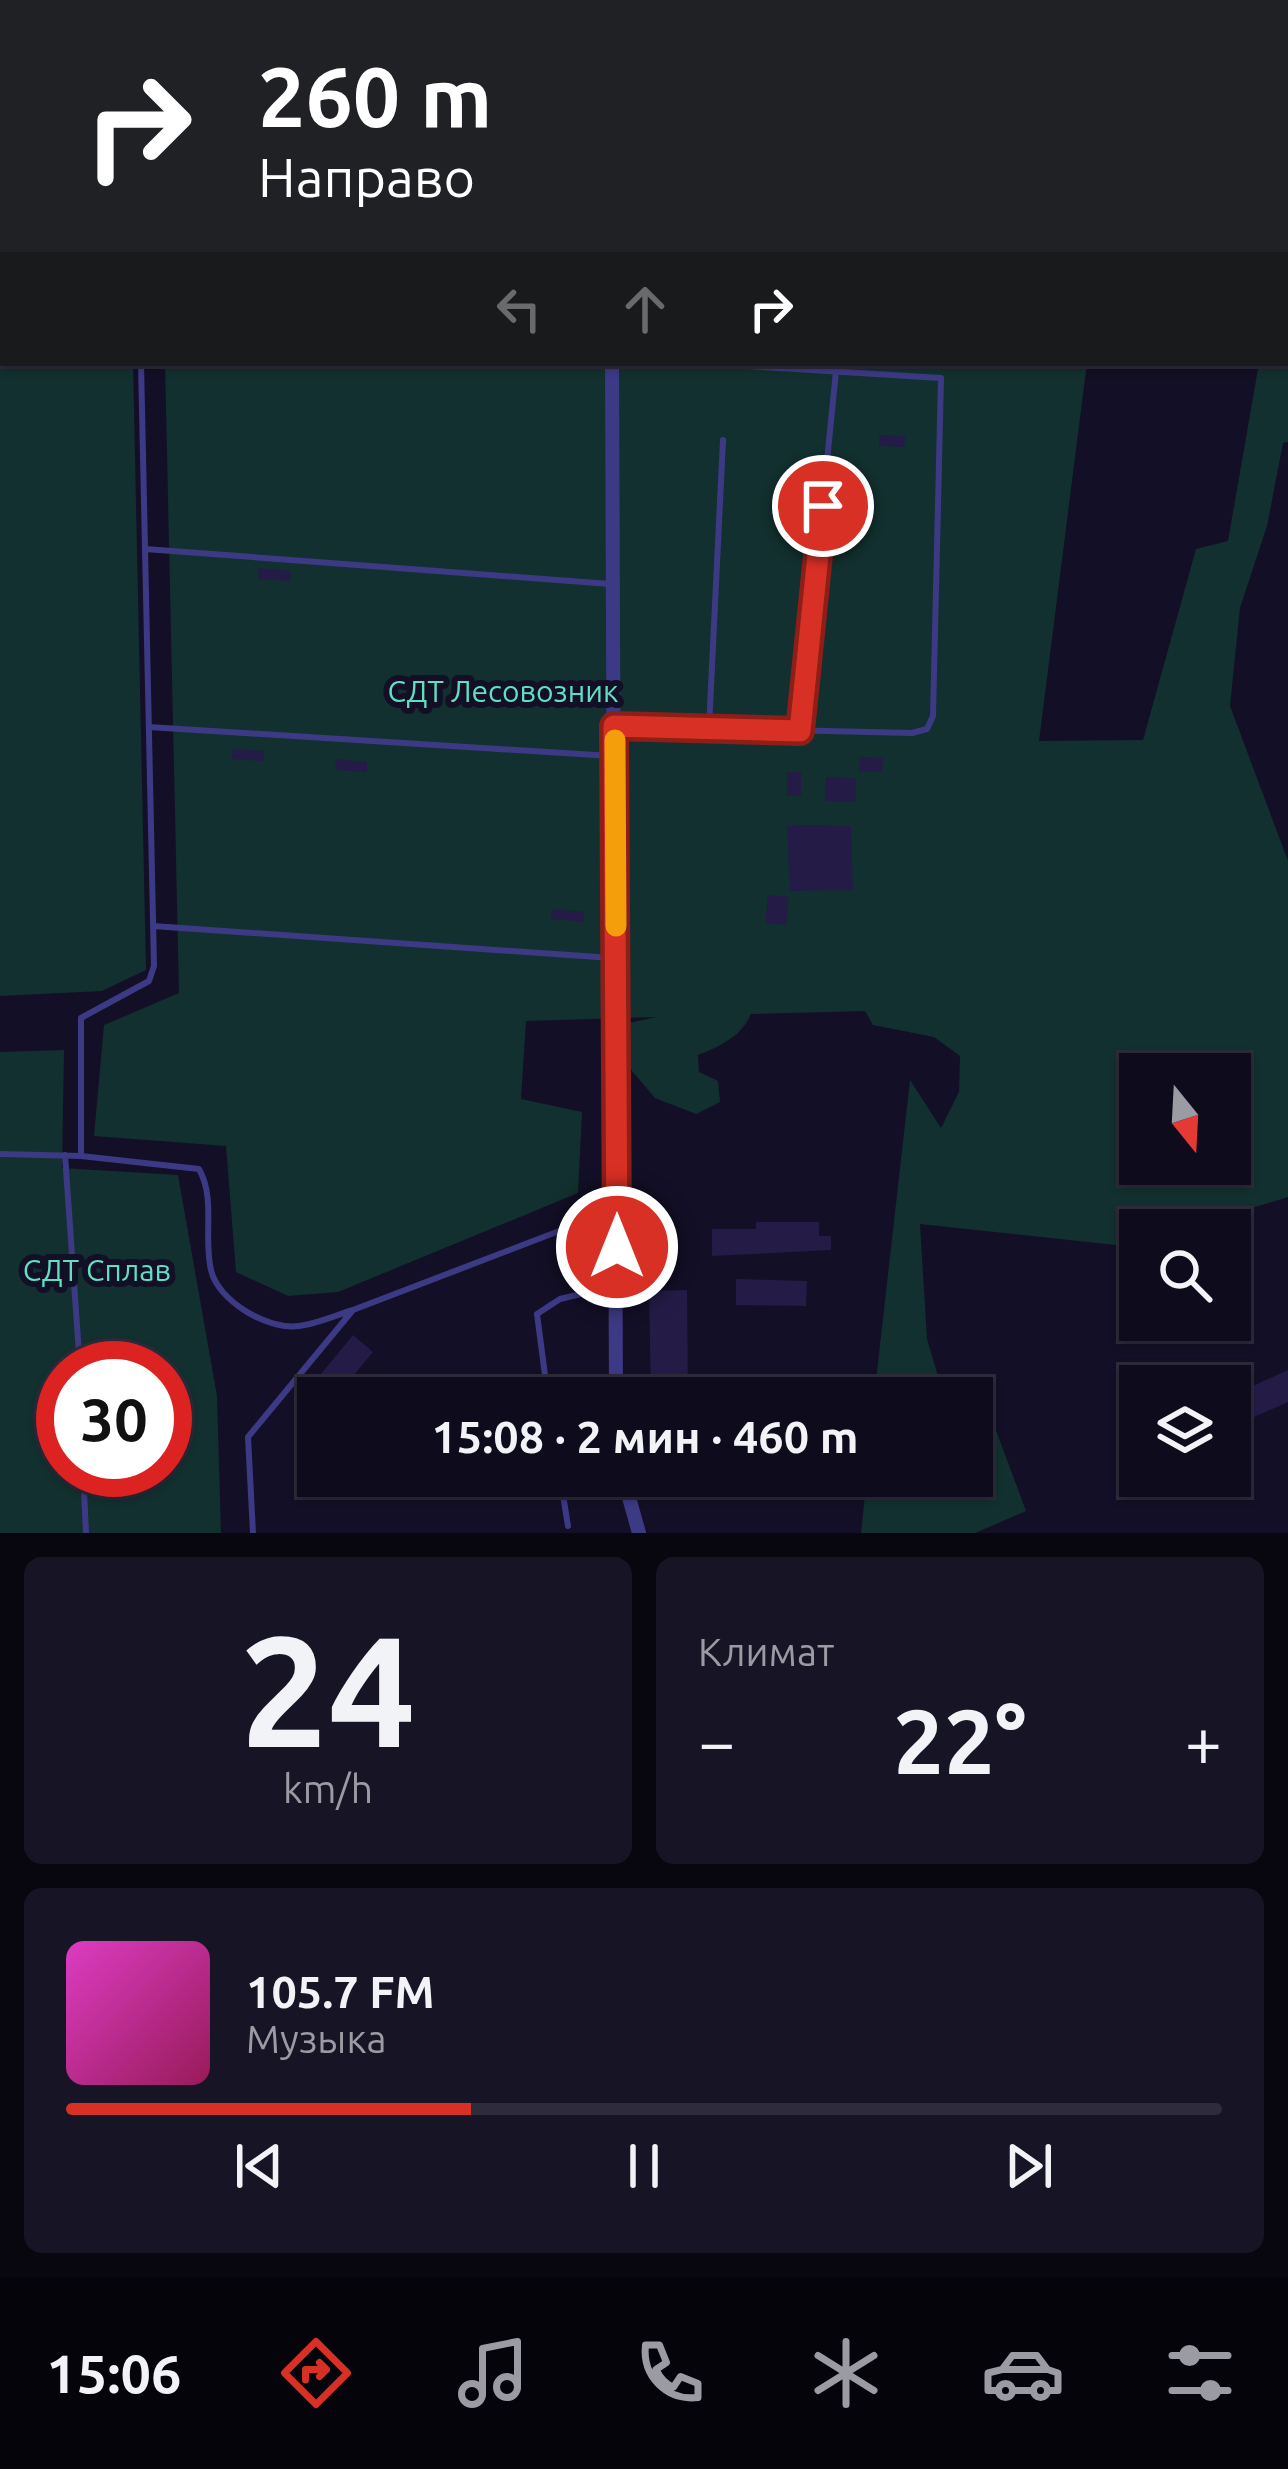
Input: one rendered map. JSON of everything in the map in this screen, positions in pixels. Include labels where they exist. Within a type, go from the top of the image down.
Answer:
[{"type":"street","points":[[612,366],[616,1377]]},
{"type":"street","points":[[629,1497],[639,1533]]},
{"type":"lane","points":[[81,1156],[81,1018],[148,981],[153,926],[141,366]]},
{"type":"lane","points":[[614,726],[912,733],[927,729],[933,716],[941,378],[750,366]]},
{"type":"lane","points":[[800,731],[836,371]]},
{"type":"lane","points":[[709,728],[722,440]]},
{"type":"lane","points":[[145,549],[614,585]]},
{"type":"lane","points":[[149,728],[615,756]]},
{"type":"lane","points":[[153,926],[616,958]]},
{"type":"lane","points":[[0,1154],[81,1156],[199,1169],[207,1183],[215,1281],[220,1292],[260,1318],[299,1326],[353,1310],[617,1209]]},
{"type":"lane","points":[[64,1156],[78,1341]]},
{"type":"lane","points":[[545,1377],[537,1314],[560,1299],[617,1285]]},
{"type":"lane","points":[[254,1533],[248,1437],[353,1310]]},
{"type":"lane","points":[[84,1497],[86,1533]]},
{"type":"lane","points":[[563,1497],[568,1526]]},
{"type":"green space","points":[[0,366],[133,366],[146,970],[102,991],[0,996]]},
{"type":"green space","name":"СДТ Лесовозник","points":[[165,366],[1087,366],[1039,741],[1143,740],[1196,549],[1228,541],[1258,366],[1288,366],[1288,442],[1283,443],[1267,526],[1240,608],[1230,706],[1288,861],[1288,1197],[1246,1209],[1119,1209],[1119,1245],[920,1224],[927,1339],[938,1377],[876,1377],[910,1080],[941,1128],[959,1092],[960,1056],[934,1037],[873,1025],[865,1011],[751,1014],[736,1035],[698,1055],[699,1072],[718,1081],[720,1102],[696,1114],[655,1098],[621,1058],[623,1024],[657,1017],[526,1021],[521,1099],[582,1112],[578,1193],[338,1292],[288,1296],[236,1272],[226,1146],[94,1136],[104,1025],[179,993]]},
{"type":"green space","name":"СДТ Сплав","points":[[64,1050],[62,1168],[178,1175],[217,1396],[221,1533],[0,1533],[0,1052]]},
{"type":"green space","points":[[993,1422],[1026,1511],[975,1533],[861,1533],[865,1497],[993,1497]]},
{"type":"building","points":[[879,435],[905,436],[904,447],[879,446]]},
{"type":"building","points":[[259,568],[291,571],[290,581],[258,579]]},
{"type":"building","points":[[233,749],[264,751],[263,761],[232,759]]},
{"type":"building","points":[[860,757],[883,758],[882,772],[859,771]]},
{"type":"building","points":[[336,759],[367,762],[367,772],[335,770]]},
{"type":"building","points":[[787,772],[801,772],[801,796],[787,796]]},
{"type":"building","points":[[826,777],[856,778],[856,802],[825,801]]},
{"type":"building","points":[[787,826],[851,826],[853,890],[790,891]]},
{"type":"building","points":[[768,895],[789,897],[786,925],[765,923]]},
{"type":"building","points":[[552,909],[584,912],[584,922],[551,919]]},
{"type":"building","points":[[756,1222],[819,1222],[819,1236],[831,1236],[831,1250],[712,1256],[712,1229],[756,1229]]},
{"type":"building","points":[[736,1279],[807,1281],[806,1306],[736,1305]]},
{"type":"building","points":[[687,1290],[688,1377],[651,1377],[649,1291]]},
{"type":"building","points":[[353,1335],[373,1352],[352,1377],[318,1377]]},
{"type":"building","points":[[1288,1370],[1288,1402],[1251,1418],[1251,1387]]},
{"type":"slow traffic","points":[[615,740],[616,926]]},
{"type":"route","points":[[617,1247],[614,726],[800,731],[823,506]]}]
